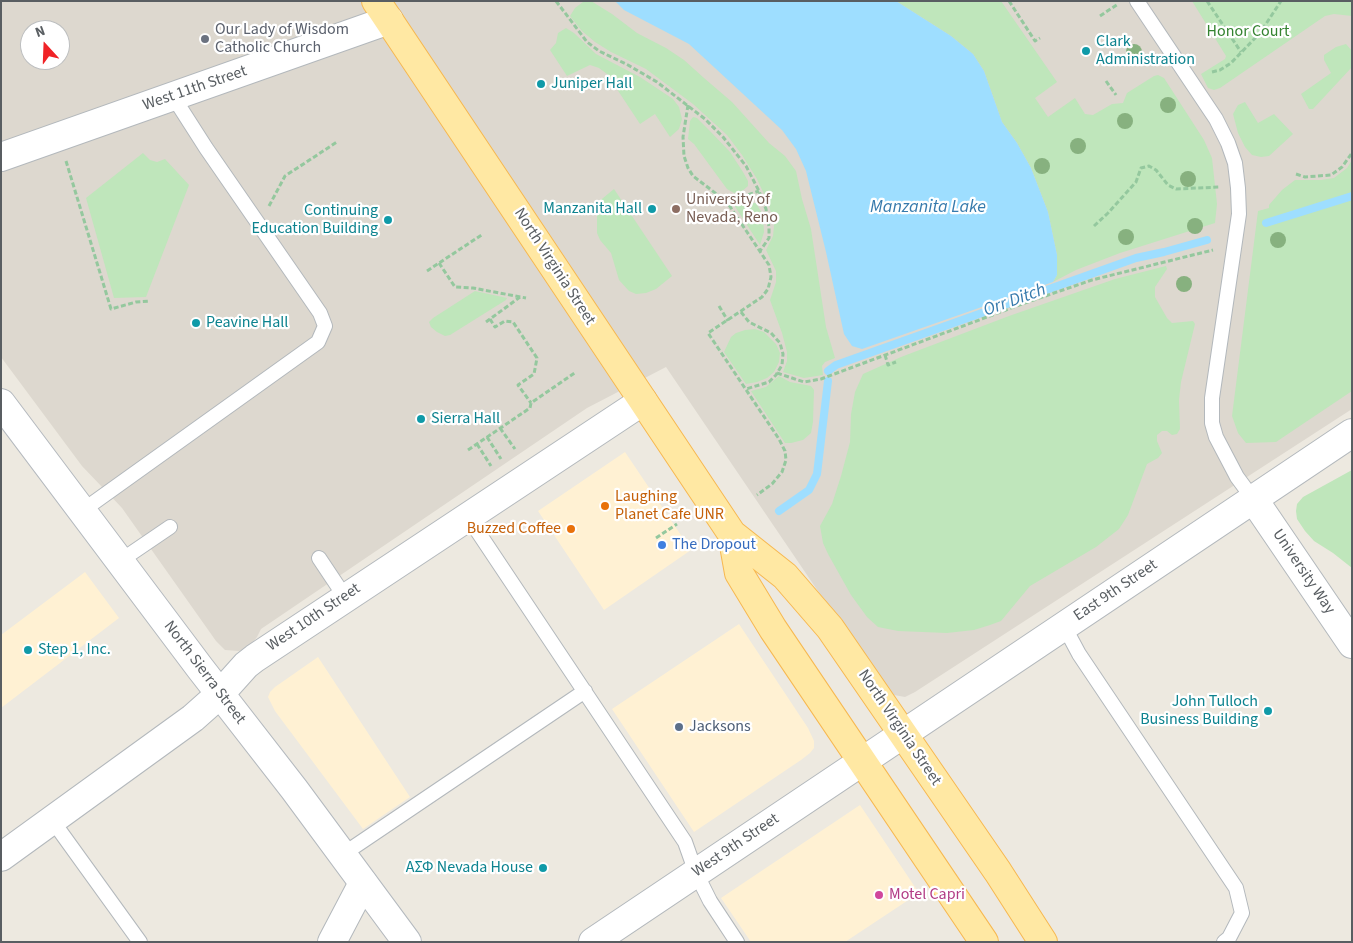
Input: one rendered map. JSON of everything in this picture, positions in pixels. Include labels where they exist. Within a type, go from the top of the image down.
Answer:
[{"type":"main road","name":"North Virginia Street","points":[[383,11],[732,534],[785,576],[830,628],[1043,942]]},
{"type":"main road","name":"North Virginia Street","points":[[732,534],[739,573],[774,629],[871,755],[984,942]]},
{"type":"street","name":"West 11th Street","points":[[1,158],[120,115],[174,98],[383,11]]},
{"type":"street","name":"West 10th Street","points":[[1,857],[193,718],[220,694],[246,665],[255,658],[643,401]]},
{"type":"street","name":"North Sierra Street","points":[[1,404],[407,942]]},
{"type":"street","name":"East 9th Street","points":[[871,755],[1352,433]]},
{"type":"street","name":"University Way","points":[[1254,500],[1352,644]]},
{"type":"street","name":"West 9th Street","points":[[593,942],[871,755]]},
{"type":"street","points":[[332,942],[363,883]]},
{"type":"lane","points":[[1137,1],[1213,114],[1228,143],[1235,163],[1239,214],[1212,398],[1212,422],[1216,437],[1237,477],[1254,500]]},
{"type":"lane","points":[[82,511],[318,342],[325,326],[320,313],[206,148],[174,98]]},
{"type":"lane","points":[[468,516],[685,842],[696,873],[710,901],[737,942]]},
{"type":"lane","points":[[120,561],[170,527]]},
{"type":"lane","points":[[319,558],[345,597]]},
{"type":"lane","points":[[1064,626],[1079,654],[1236,888],[1242,912],[1229,938],[1224,942]]},
{"type":"lane","points":[[342,855],[585,691]]},
{"type":"lane","points":[[52,820],[140,942]]},
{"type":"path","points":[[556,1],[568,20],[587,42],[599,51],[657,82],[706,119],[723,137],[746,166],[766,209],[769,227],[768,238],[760,251]]},
{"type":"path","points":[[1009,1],[1035,41],[1040,38]]},
{"type":"path","points":[[1207,1],[1240,52]]},
{"type":"path","points":[[1212,72],[1220,70],[1231,63],[1260,33],[1281,1]]},
{"type":"path","points":[[1100,16],[1118,4]]},
{"type":"path","points":[[1106,81],[1116,96]]},
{"type":"path","points":[[688,105],[682,137],[684,156],[692,176],[727,202],[769,265],[771,277],[768,289],[762,297],[708,333],[779,439],[785,451],[786,460],[782,472],[772,484],[757,495]]},
{"type":"path","points":[[269,207],[285,176],[337,142]]},
{"type":"path","points":[[1296,174],[1312,177],[1331,175],[1342,167],[1352,153]]},
{"type":"path","points":[[65,158],[111,309],[136,302],[150,301]]},
{"type":"path","points":[[1094,226],[1136,182],[1141,168],[1149,166],[1156,170],[1176,190],[1220,187]]},
{"type":"path","points":[[727,202],[759,191]]},
{"type":"path","points":[[427,270],[483,234]]},
{"type":"path","points":[[777,373],[804,382],[813,381],[1092,280],[1215,249]]},
{"type":"path","points":[[439,263],[454,287],[473,288],[526,298]]},
{"type":"path","points":[[486,322],[521,297]]},
{"type":"path","points":[[719,306],[728,321]]},
{"type":"path","points":[[741,312],[749,322],[771,333],[780,343],[783,354],[782,365],[769,382],[746,389]]},
{"type":"path","points":[[490,319],[495,326],[505,321],[513,322],[537,358],[534,374],[518,385],[531,403]]},
{"type":"path","points":[[885,355],[888,365],[896,362]]},
{"type":"path","points":[[468,450],[530,408],[531,403],[576,372]]},
{"type":"path","points":[[500,428],[515,449]]},
{"type":"path","points":[[487,437],[502,459]]},
{"type":"path","points":[[476,444],[491,466]]},
{"type":"path","points":[[656,538],[677,524]]},
{"type":"shaded area","name":"University of Nevada, Reno","points":[[1,1],[1352,1],[1352,409],[905,697],[894,695],[883,687],[666,367],[587,408],[261,629],[249,647],[239,651],[225,650],[216,641],[122,508],[82,466],[1,357]]},
{"type":"shaded area","points":[[625,452],[691,550],[604,610],[538,511]]},
{"type":"shaded area","points":[[85,572],[119,618],[1,708],[1,635]]},
{"type":"shaded area","points":[[739,624],[808,728],[814,741],[814,748],[801,760],[694,832],[612,709]]},
{"type":"shaded area","points":[[318,657],[410,797],[363,829],[275,711],[268,697],[275,687]]},
{"type":"shaded area","points":[[860,805],[919,893],[845,942],[751,942],[721,898]]},
{"type":"green space","points":[[591,1],[637,33],[684,60],[732,102],[769,143],[785,156],[796,171],[811,229],[826,327],[835,358],[825,362],[822,366],[823,375],[804,378],[783,372],[787,361],[787,352],[770,300],[776,282],[776,271],[766,250],[773,236],[774,226],[769,205],[757,179],[727,135],[693,104],[646,69],[611,52],[582,31],[570,16],[575,8],[583,2]]},
{"type":"green space","points":[[896,1],[1001,1],[1057,82],[1035,98],[1048,117],[1075,98],[1085,114],[1093,115],[1112,104],[1123,103],[1127,93],[1154,76],[1158,75],[1164,78],[1204,140],[1212,158],[1217,204],[1215,223],[1120,253],[1076,270],[1053,282],[1057,275],[1057,255],[1048,212],[1031,168],[1002,122],[984,71],[973,54],[951,36]]},
{"type":"green space","name":"Honor Court","points":[[1192,1],[1352,1],[1352,16],[1334,14],[1325,16],[1220,88],[1214,90],[1208,88],[1201,74],[1225,59],[1226,56]]},
{"type":"green space","points":[[566,28],[596,54],[640,77],[673,99],[679,107],[682,119],[679,129],[670,137],[655,114],[640,124],[607,74],[599,68],[590,65],[567,76],[550,50],[556,43],[558,33]]},
{"type":"green space","points":[[1346,44],[1352,51],[1352,67],[1313,109],[1309,109],[1301,94],[1331,73],[1324,60],[1324,55],[1336,47]]},
{"type":"green space","points":[[1245,102],[1258,123],[1274,114],[1293,134],[1269,156],[1252,155],[1245,147],[1238,133],[1233,114],[1238,105]]},
{"type":"green space","points":[[693,117],[697,118],[730,152],[743,172],[748,181],[748,186],[741,192],[734,193],[727,189],[694,144],[688,139],[690,121]]},
{"type":"green space","points":[[143,153],[150,160],[157,162],[165,159],[189,185],[146,297],[114,298],[86,198]]},
{"type":"green space","points":[[1352,160],[1352,391],[1276,442],[1246,443],[1238,433],[1232,416],[1258,211],[1269,208],[1269,205],[1282,190],[1295,180],[1334,178],[1347,168]]},
{"type":"green space","points":[[614,189],[672,276],[656,289],[646,293],[636,294],[629,291],[619,280],[611,253],[600,240],[597,233],[597,203]]},
{"type":"green space","points":[[756,203],[763,215],[764,232],[760,245],[734,205]]},
{"type":"green space","points":[[1166,266],[1167,269],[1155,287],[1155,297],[1172,323],[1193,321],[1195,324],[1181,382],[1179,400],[1180,429],[1177,434],[1172,435],[1167,431],[1162,431],[1157,435],[1157,441],[1162,453],[1158,458],[1147,464],[1128,515],[1119,529],[1096,547],[1030,586],[1001,621],[974,630],[947,633],[898,631],[878,627],[867,617],[851,595],[823,543],[820,526],[832,504],[841,476],[850,442],[851,414],[855,392],[863,374],[901,357],[1009,316],[1115,279]]},
{"type":"green space","points":[[475,291],[507,298],[450,335],[445,336],[431,327],[429,322],[433,318]]},
{"type":"green space","points":[[755,329],[764,332],[776,344],[780,353],[779,362],[774,372],[767,378],[746,384],[724,352],[731,337],[736,333]]},
{"type":"green space","points":[[779,376],[790,382],[811,386],[814,390],[811,433],[803,440],[785,443],[751,391],[766,387]]},
{"type":"green space","points":[[1352,470],[1352,568],[1314,541],[1297,519],[1296,511],[1297,504],[1303,497]]},
{"type":"water","name":"Manzanita Lake","points":[[615,1],[896,1],[951,36],[973,54],[984,71],[1002,122],[1031,168],[1048,212],[1057,255],[1057,275],[1053,282],[862,349],[852,346],[844,334],[806,171],[796,149],[782,130],[689,44],[624,10]]},
{"type":"waterway","name":"Orr Ditch","points":[[1266,223],[1352,196]]},
{"type":"waterway","name":"Orr Ditch","points":[[828,371],[836,365],[1136,258],[1207,240]]},
{"type":"waterway","name":"Orr Ditch","points":[[779,511],[809,490],[817,474],[828,381]]},
{"type":"place","name":"Our Lady of Wisdom Catholic Church","points":[[205,39]]},
{"type":"place","name":"Clark Administration","points":[[1086,51]]},
{"type":"place","name":"Juniper Hall","points":[[541,84]]},
{"type":"place","name":"Manzanita Hall","points":[[652,209]]},
{"type":"place","name":"University of Nevada, Reno","points":[[676,209]]},
{"type":"place","name":"Continuing Education Building","points":[[388,220]]},
{"type":"place","name":"Peavine Hall","points":[[196,323]]},
{"type":"place","name":"Sierra Hall","points":[[421,419]]},
{"type":"place","name":"Laughing Planet Cafe UNR","points":[[605,506]]},
{"type":"place","name":"Buzzed Coffee","points":[[571,529]]},
{"type":"place","name":"The Dropout","points":[[662,545]]},
{"type":"place","name":"Step 1, Inc.","points":[[28,650]]},
{"type":"place","name":"John Tulloch Business Building","points":[[1268,711]]},
{"type":"place","name":"Jacksons","points":[[679,727]]},
{"type":"place","name":"ΑΣΦ Nevada House","points":[[543,868]]},
{"type":"place","name":"Motel Capri","points":[[879,895]]}]
